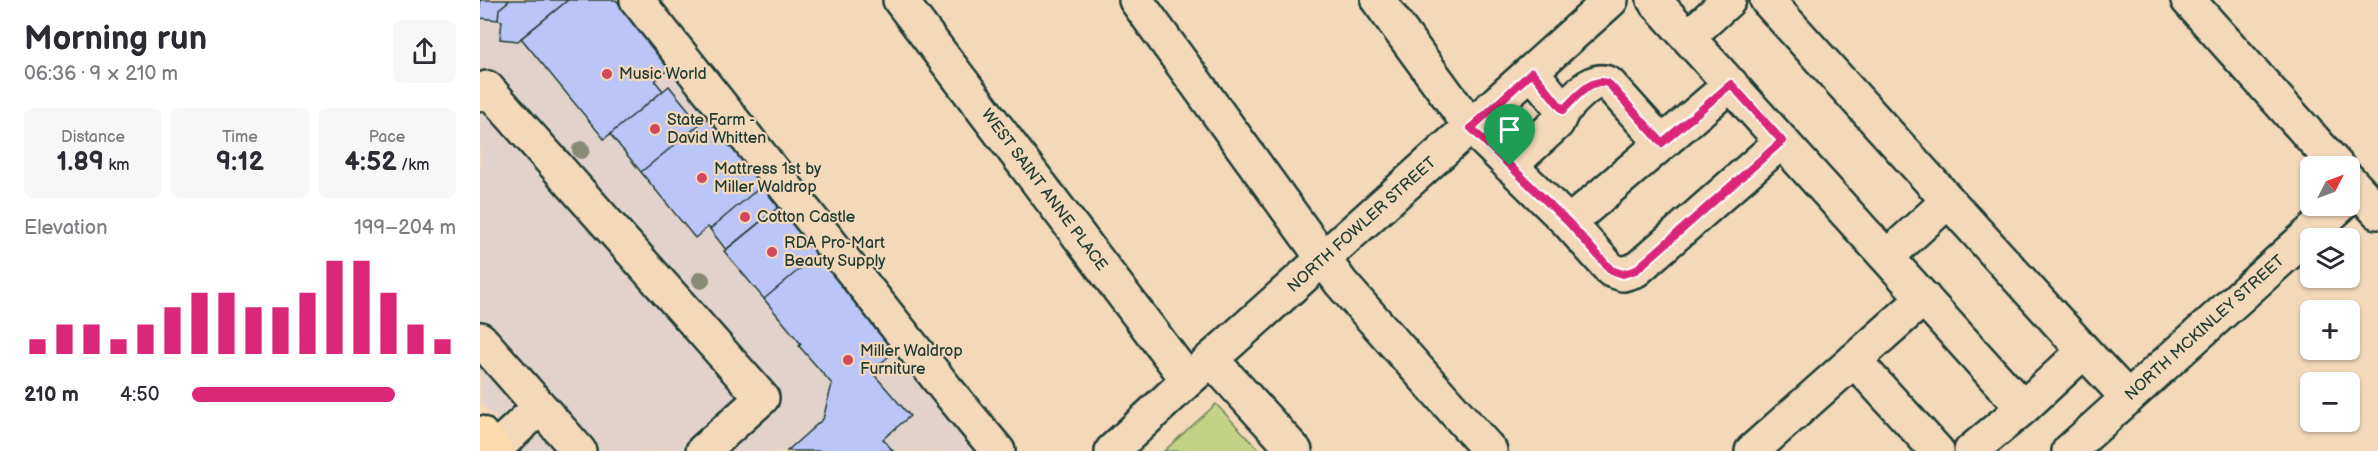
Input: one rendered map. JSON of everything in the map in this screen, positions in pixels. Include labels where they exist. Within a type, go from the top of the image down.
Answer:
[{"type":"street","points":[[637,0],[946,390],[998,451]]},
{"type":"street","name":"WEST SAINT ANNE PLACE","points":[[900,0],[1199,370],[1295,451]]},
{"type":"street","points":[[1136,0],[1341,284],[1490,451]]},
{"type":"street","points":[[1378,0],[1471,128],[1569,223],[1611,270],[1623,274],[1636,270],[1782,141]]},
{"type":"street","name":"NORTH FOWLER STREET","points":[[1112,451],[1611,0]]},
{"type":"street","points":[[1654,0],[2023,408]]},
{"type":"street","points":[[1688,37],[1729,0]]},
{"type":"street","points":[[1767,0],[2128,398]]},
{"type":"street","points":[[2188,0],[2321,156]]},
{"type":"street","points":[[1532,72],[1563,110]]},
{"type":"street","points":[[1510,166],[1557,123],[1563,110],[1594,82],[1602,81],[1609,84],[1662,143]]},
{"type":"street","points":[[1569,223],[1731,84]]},
{"type":"street","points":[[480,94],[487,88],[762,398],[703,451]]},
{"type":"street","points":[[1887,257],[1948,201]]},
{"type":"street","name":"NORTH MCKINLEY STREET","points":[[2069,451],[2326,216]]},
{"type":"street","points":[[1752,451],[1924,298]]},
{"type":"street","points":[[480,339],[579,451]]},
{"type":"street","points":[[1971,451],[2023,408],[2084,351]]},
{"type":"street","points":[[1854,360],[1937,451]]},
{"type":"street","points":[[491,444],[540,407]]},
{"type":"shaded area","points":[[480,0],[637,0],[998,451],[525,451],[480,401]]},
{"type":"green space","points":[[1216,404],[1260,451],[1164,451]]},
{"type":"building","points":[[480,0],[510,0],[499,9],[498,20],[480,18]]},
{"type":"building","points":[[510,0],[568,0],[518,41],[500,39],[502,21],[498,20],[499,9]]},
{"type":"building","name":"Music World","points":[[568,0],[616,0],[671,67],[655,81],[663,91],[604,139],[521,38]]},
{"type":"building","name":"State Farm - David Whitten","points":[[669,86],[700,124],[641,172],[610,134]]},
{"type":"building","name":"Mattress 1st by Miller Waldrop","points":[[709,117],[764,184],[710,229],[708,227],[695,238],[641,172]]},
{"type":"building","name":"Cotton Castle","points":[[764,184],[781,205],[726,250],[710,229]]},
{"type":"building","name":"RDA Pro-Mart Beauty Supply","points":[[781,205],[820,252],[764,299],[724,251]]},
{"type":"building","name":"Miller Waldrop Furniture","points":[[820,252],[898,349],[871,371],[910,416],[883,439],[893,451],[787,451],[823,419],[832,384],[799,346],[801,344],[764,299]]},
{"type":"place","name":"Music World","points":[[607,74]]},
{"type":"place","name":"State Farm - David Whitten","points":[[655,129]]},
{"type":"place","name":"Mattress 1st by Miller Waldrop","points":[[702,178]]},
{"type":"place","name":"Cotton Castle","points":[[745,217]]},
{"type":"place","name":"RDA Pro-Mart Beauty Supply","points":[[772,252]]},
{"type":"place","name":"Miller Waldrop Furniture","points":[[848,360]]},
{"type":"route","points":[[1532,72],[1563,110],[1594,82],[1602,81],[1609,84],[1662,143],[1731,84],[1782,141],[1636,270],[1623,274],[1611,270],[1569,223],[1510,166],[1471,128],[1532,72]]}]
